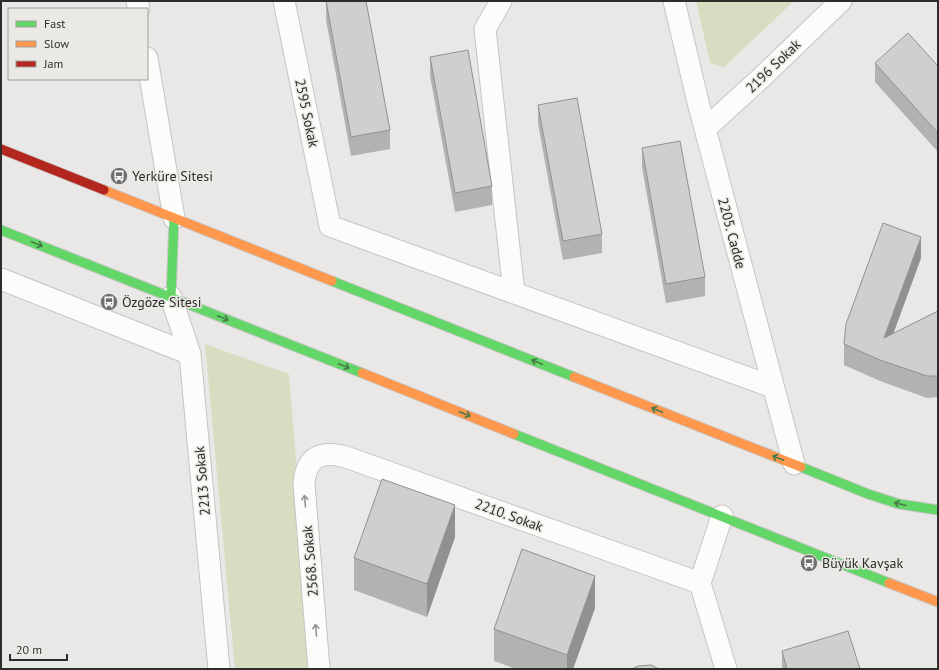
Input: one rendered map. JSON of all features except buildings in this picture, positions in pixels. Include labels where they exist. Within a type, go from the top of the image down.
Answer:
[{"type":"main road","points":[[1,149],[868,494],[899,504],[938,510]]},
{"type":"main road","points":[[171,297],[174,218]]},
{"type":"main road","points":[[1,230],[937,601]]},
{"type":"street","name":"2595 Sokak","points":[[284,1],[330,226],[514,293]]},
{"type":"street","points":[[501,1],[486,29],[514,293],[773,387]]},
{"type":"street","name":"2205. Cadde","points":[[674,1],[705,129],[794,464]]},
{"type":"street","name":"2196 Sokak","points":[[705,129],[761,78],[840,1]]},
{"type":"street","points":[[148,64],[174,218]]},
{"type":"street","points":[[1,279],[190,354]]},
{"type":"street","name":"2213 Sokak","points":[[171,297],[190,354],[219,669]]},
{"type":"street","name":"2210. Sokak","points":[[316,457],[324,454],[336,454],[346,457],[700,583]]},
{"type":"street","name":"2568. Sokak","points":[[316,457],[309,463],[305,474],[304,484],[319,669]]},
{"type":"street","points":[[722,516],[700,583],[726,669]]},
{"type":"green space","points":[[696,1],[794,1],[724,67],[710,63]]},
{"type":"green space","points":[[205,344],[289,374],[313,669],[235,669]]},
{"type":"traffic: fast","points":[[171,297],[174,218]]},
{"type":"traffic: fast","points":[[1,230],[362,373]]},
{"type":"traffic: fast","points":[[332,281],[574,377]]},
{"type":"traffic: fast","points":[[514,434],[889,583]]},
{"type":"traffic: fast","points":[[801,467],[868,494],[899,504],[938,510]]},
{"type":"traffic: slow","points":[[104,190],[332,281]]},
{"type":"traffic: slow","points":[[362,373],[514,434]]},
{"type":"traffic: slow","points":[[574,377],[801,467]]},
{"type":"traffic: slow","points":[[889,583],[938,602]]},
{"type":"traffic: jam","points":[[1,149],[104,190]]},
{"type":"place","name":"Yerküre Sitesi","points":[[119,176]]},
{"type":"place","name":"Özgöze Sitesi","points":[[109,302]]},
{"type":"place","name":"Büyük Kavşak","points":[[809,563]]}]
